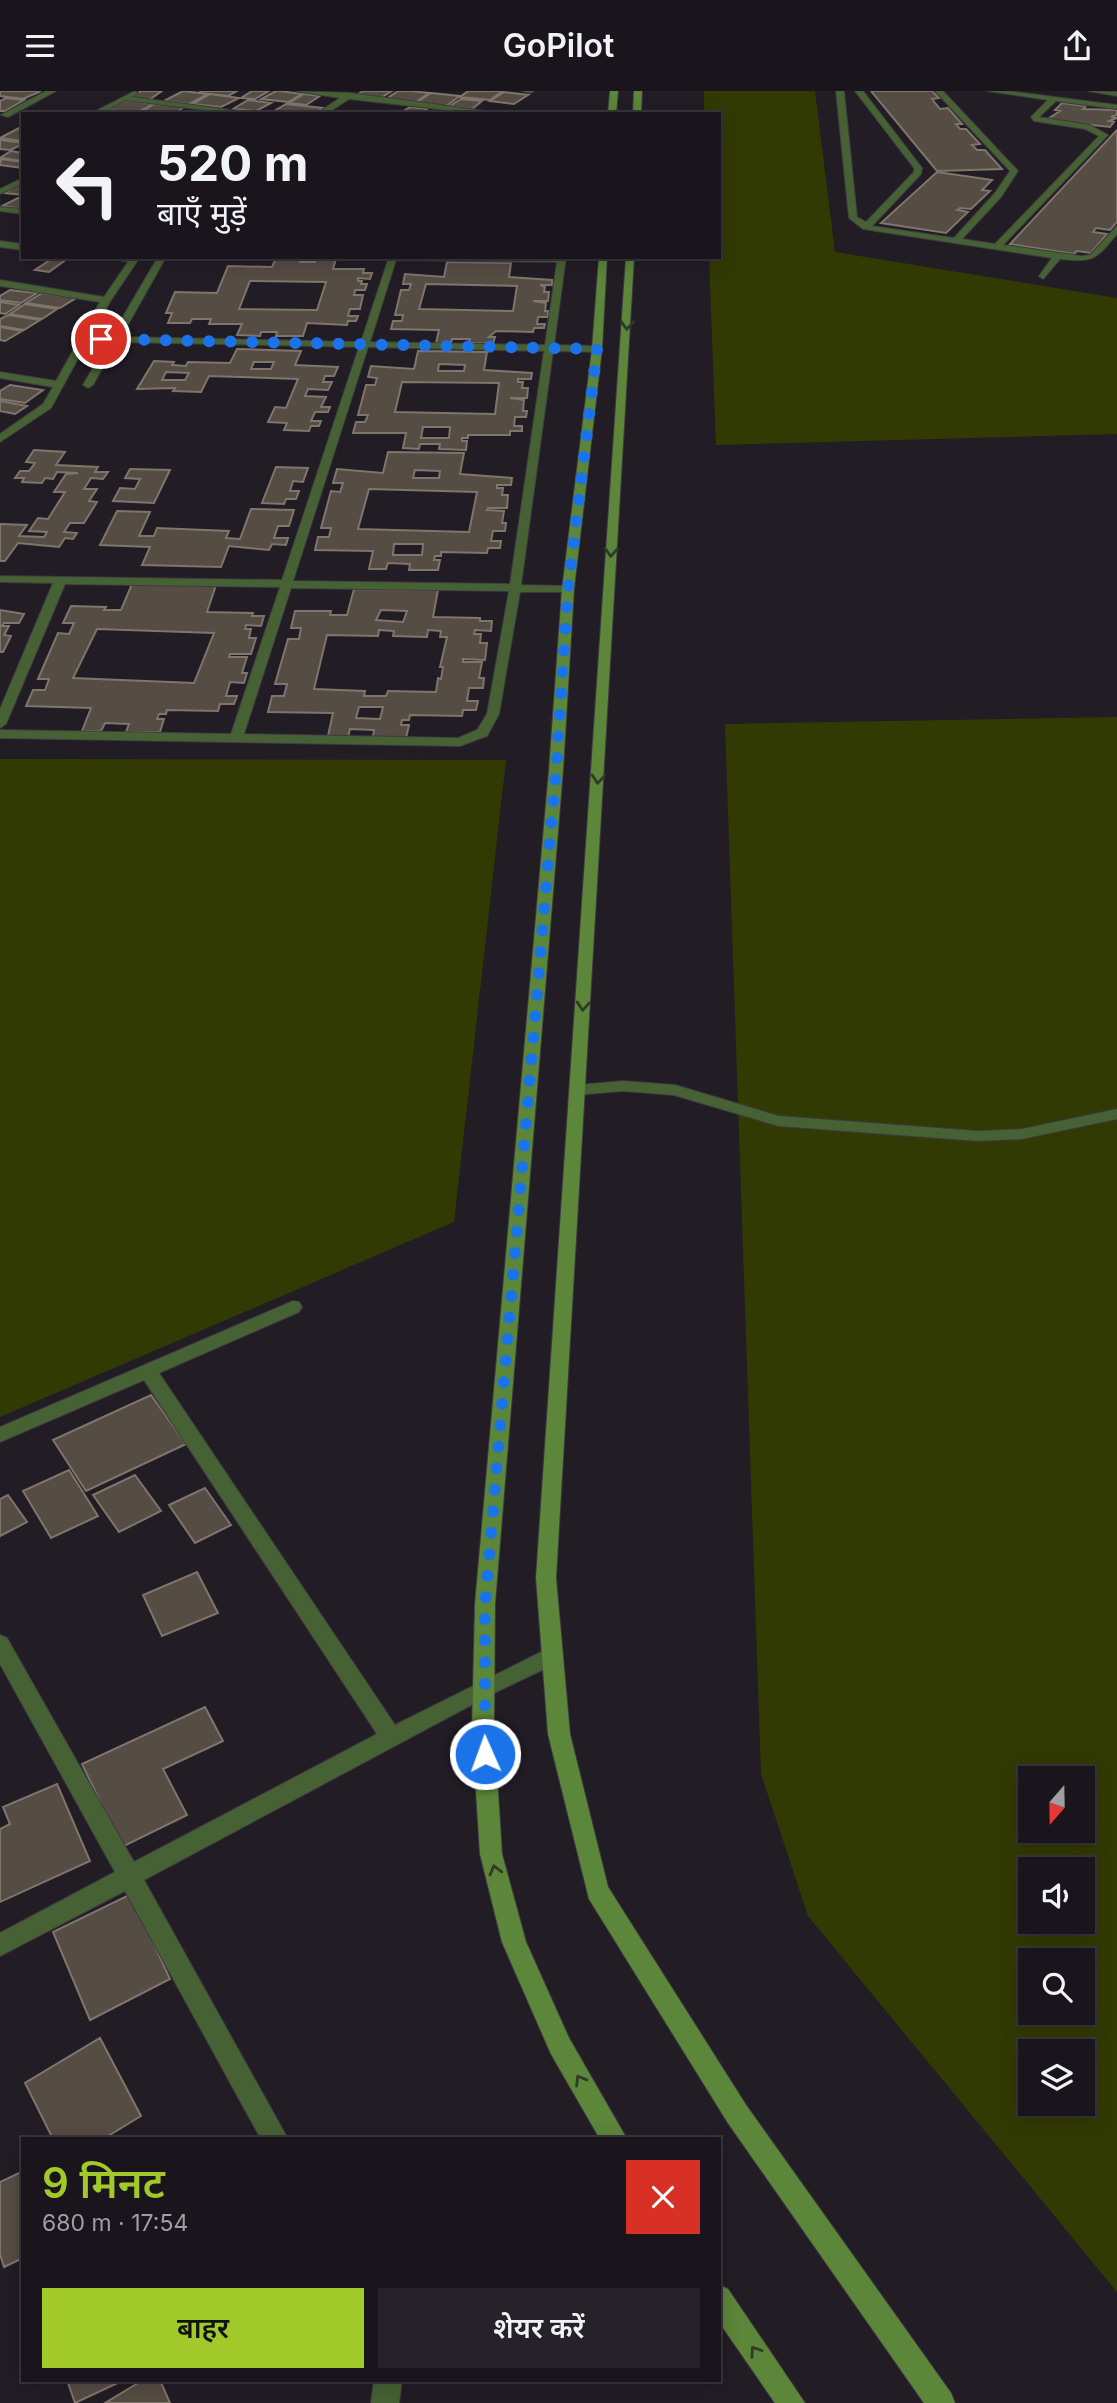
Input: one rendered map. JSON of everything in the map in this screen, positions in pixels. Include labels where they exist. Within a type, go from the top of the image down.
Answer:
[{"type":"street","points":[[2,115],[52,91]]},
{"type":"street","points":[[98,112],[137,91]]},
{"type":"street","points":[[299,91],[487,112]]},
{"type":"street","points":[[323,112],[356,91]]},
{"type":"street","points":[[612,112],[614,91]]},
{"type":"street","points":[[637,112],[638,91]]},
{"type":"street","points":[[840,91],[853,218],[866,226],[1058,257],[1090,259],[1117,229]]},
{"type":"street","points":[[859,91],[919,172],[866,226]]},
{"type":"street","points":[[939,91],[1014,171],[1005,186],[956,241]]},
{"type":"street","points":[[991,91],[1117,107]]},
{"type":"street","points":[[1092,91],[1117,94]]},
{"type":"street","points":[[123,98],[240,112]]},
{"type":"street","points":[[997,247],[1104,135],[1087,127],[1037,119],[1035,117],[1054,99]]},
{"type":"street","points":[[2,115],[21,118]]},
{"type":"street","points":[[0,192],[21,181]]},
{"type":"street","points":[[0,209],[21,212]]},
{"type":"street","points":[[0,244],[21,247]]},
{"type":"street","points":[[1043,276],[1058,257]]},
{"type":"street","points":[[0,439],[47,406],[106,300],[135,259]]},
{"type":"street","points":[[88,385],[161,259]]},
{"type":"street","points":[[236,739],[392,259]]},
{"type":"street","points":[[0,734],[460,742],[482,733],[493,715],[515,587],[562,259]]},
{"type":"street","points":[[603,259],[597,349],[606,389],[578,1090],[546,1578],[559,1734],[597,1891],[737,2114],[942,2403]]},
{"type":"street","points":[[613,2137],[560,2046],[514,1942],[491,1854],[483,1729],[485,1604],[556,770],[568,589],[606,389],[626,349],[630,259]]},
{"type":"street","points":[[0,283],[106,300]]},
{"type":"street","points":[[83,339],[597,349]]},
{"type":"street","points":[[0,375],[60,385]]},
{"type":"street","points":[[0,579],[568,589]]},
{"type":"street","points":[[0,725],[61,579]]},
{"type":"street","points":[[578,1090],[648,1087],[695,1095],[778,1121],[978,1136],[1022,1134],[1117,1114]]},
{"type":"street","points":[[0,1435],[293,1307]]},
{"type":"street","points":[[148,1371],[391,1737]]},
{"type":"street","points":[[0,1644],[274,2137]]},
{"type":"street","points":[[0,1945],[484,1688],[552,1656]]},
{"type":"street","points":[[721,2301],[791,2403]]},
{"type":"street","points":[[384,2403],[387,2382]]},
{"type":"green space","points":[[704,91],[815,91],[835,252],[1117,298],[1117,434],[716,445],[709,259],[721,259],[721,112],[704,112]]},
{"type":"green space","points":[[1117,717],[1117,2292],[808,1916],[761,1774],[725,724]]},
{"type":"green space","points":[[0,759],[506,760],[454,1222],[0,1417]]},
{"type":"building","points":[[0,91],[41,91],[23,99],[0,96]]},
{"type":"building","points":[[141,91],[162,91],[149,100],[130,98]]},
{"type":"building","points":[[183,91],[208,94],[189,104],[164,101]]},
{"type":"building","points":[[237,91],[228,96],[199,93]]},
{"type":"building","points":[[252,91],[269,91],[255,99],[241,98]]},
{"type":"building","points":[[276,91],[302,94],[288,102],[261,99]]},
{"type":"building","points":[[363,91],[392,91],[379,99],[355,96]]},
{"type":"building","points":[[398,91],[429,93],[416,102],[386,99]]},
{"type":"building","points":[[468,91],[503,91],[490,100],[460,97]]},
{"type":"building","points":[[871,91],[932,91],[939,98],[932,99],[940,109],[948,108],[962,124],[956,124],[960,129],[966,129],[980,144],[972,145],[977,150],[985,150],[1002,169],[937,171]]},
{"type":"building","points":[[504,92],[528,95],[514,104],[490,101]]},
{"type":"building","points":[[431,93],[460,96],[446,106],[416,103]]},
{"type":"building","points":[[210,94],[239,98],[221,107],[193,104]]},
{"type":"building","points":[[304,94],[320,96],[306,105],[289,103]]},
{"type":"building","points":[[6,98],[24,100],[0,111],[0,101]]},
{"type":"building","points":[[461,99],[482,101],[472,109],[450,106]]},
{"type":"building","points":[[125,100],[154,104],[138,112],[107,110]]},
{"type":"building","points":[[248,100],[271,103],[256,111],[233,109]]},
{"type":"building","points":[[1062,103],[1086,106],[1083,109],[1117,110],[1117,115],[1111,117],[1117,118],[1109,121],[1114,122],[1110,127],[1046,120],[1060,111],[1055,110]]},
{"type":"building","points":[[154,104],[184,107],[176,112],[141,112]]},
{"type":"building","points":[[286,104],[323,108],[317,112],[272,112]]},
{"type":"building","points":[[410,107],[427,109],[423,112],[402,112]]},
{"type":"building","points":[[21,127],[21,141],[0,138]]},
{"type":"building","points":[[1117,130],[1117,222],[1110,230],[1096,228],[1093,232],[1107,234],[1091,253],[1077,251],[1074,254],[1010,244]]},
{"type":"building","points":[[0,140],[21,143],[10,150],[0,149]]},
{"type":"building","points":[[11,151],[21,153],[21,161],[0,158]]},
{"type":"building","points":[[1,159],[21,162],[21,168],[0,165]]},
{"type":"building","points":[[937,172],[992,180],[982,190],[990,191],[971,209],[957,210],[968,212],[946,233],[881,223]]},
{"type":"building","points":[[21,183],[21,195],[5,193]]},
{"type":"building","points":[[18,198],[21,198],[21,209],[2,206]]},
{"type":"building","points":[[52,259],[67,259],[49,272],[35,270]]},
{"type":"building","points":[[276,259],[315,262],[316,259],[336,259],[333,269],[364,269],[363,273],[372,273],[370,279],[358,278],[358,281],[362,281],[361,284],[367,284],[365,290],[355,290],[354,295],[363,295],[360,309],[350,309],[348,316],[358,316],[356,321],[348,321],[347,325],[307,323],[303,336],[276,336],[277,332],[261,332],[260,336],[237,335],[242,324],[209,324],[211,319],[168,323],[172,313],[166,313],[175,292],[217,293],[228,266],[272,267]],"holes":[[[250,281],[326,282],[317,310],[239,309]]]},
{"type":"building","points":[[447,262],[511,263],[509,277],[552,280],[552,285],[540,285],[545,287],[544,292],[549,292],[548,301],[533,301],[546,303],[545,311],[548,311],[548,317],[538,317],[537,324],[545,324],[544,328],[534,328],[533,332],[496,331],[489,337],[495,337],[493,344],[469,343],[470,339],[452,339],[451,343],[436,343],[439,330],[391,329],[393,321],[402,321],[403,315],[395,315],[401,290],[409,290],[411,284],[403,284],[405,274],[444,277]],"holes":[[[426,284],[517,286],[513,311],[419,309]]]},
{"type":"building","points":[[10,290],[37,293],[21,303],[0,300],[0,296]]},
{"type":"building","points":[[42,293],[76,298],[60,308],[26,303]]},
{"type":"building","points":[[0,302],[19,305],[5,314],[0,313]]},
{"type":"building","points":[[25,304],[57,309],[42,319],[10,314]]},
{"type":"building","points":[[8,315],[40,320],[24,330],[0,326],[0,319]]},
{"type":"building","points":[[0,327],[22,331],[5,341],[0,340]]},
{"type":"building","points":[[237,349],[301,351],[295,365],[338,367],[334,376],[325,376],[323,382],[332,382],[328,390],[308,389],[305,396],[326,397],[321,407],[330,407],[328,412],[315,412],[311,421],[321,421],[319,426],[311,426],[309,431],[284,430],[287,423],[268,422],[275,407],[286,408],[298,379],[209,376],[201,392],[173,391],[175,388],[137,389],[154,361],[186,366],[188,362],[230,363]],"holes":[[[254,362],[274,362],[271,369],[251,369]],[[166,372],[189,373],[185,380],[162,380]]]},
{"type":"building","points":[[418,351],[487,352],[484,370],[532,373],[531,379],[518,379],[518,382],[523,382],[522,388],[528,388],[527,398],[510,398],[524,400],[523,411],[527,411],[526,417],[515,417],[514,426],[522,426],[522,431],[510,431],[510,435],[468,435],[468,438],[462,438],[462,441],[467,441],[466,450],[439,449],[440,444],[420,444],[419,449],[403,448],[406,433],[353,433],[356,422],[365,422],[368,415],[358,415],[366,385],[375,385],[377,378],[368,377],[371,366],[414,369]],"holes":[[[439,364],[465,365],[464,371],[438,371]],[[402,382],[499,383],[495,414],[395,412]],[[423,427],[450,427],[449,438],[421,438]]]},
{"type":"building","points":[[10,385],[43,390],[25,403],[0,399],[0,391]]},
{"type":"building","points":[[0,401],[27,406],[15,414],[0,411]]},
{"type":"building","points":[[34,450],[65,452],[56,465],[98,467],[95,472],[108,472],[103,479],[91,478],[84,489],[97,489],[89,501],[97,502],[84,523],[70,523],[64,532],[77,533],[73,539],[65,538],[59,547],[18,543],[5,561],[0,561],[0,524],[27,525],[19,536],[44,537],[47,532],[29,531],[38,518],[48,519],[65,492],[54,492],[66,474],[78,473],[57,472],[53,479],[45,478],[42,483],[22,482],[24,478],[15,478],[20,471],[29,471],[35,463],[26,462]]},
{"type":"building","points":[[388,452],[464,453],[460,474],[512,478],[511,485],[497,485],[497,488],[503,488],[502,495],[508,495],[507,508],[487,510],[504,511],[502,523],[506,523],[505,531],[493,531],[491,541],[501,541],[500,548],[488,548],[487,553],[441,552],[441,556],[435,556],[434,560],[440,560],[438,570],[409,570],[410,564],[388,563],[386,569],[369,569],[373,551],[315,550],[318,537],[329,537],[331,528],[321,528],[331,491],[340,492],[343,483],[333,483],[337,469],[383,473]],"holes":[[[415,470],[440,471],[439,478],[413,478]],[[369,489],[477,492],[469,532],[358,529]],[[394,544],[423,544],[422,555],[393,555]]]},
{"type":"building","points":[[276,467],[308,468],[303,482],[293,481],[290,491],[299,491],[296,499],[286,499],[284,504],[262,503]]},
{"type":"building","points":[[130,469],[170,470],[154,503],[113,501],[120,488],[135,489],[140,479],[125,478]]},
{"type":"building","points":[[251,509],[294,510],[289,526],[278,526],[274,538],[288,538],[286,545],[272,544],[269,550],[229,546],[221,567],[142,565],[150,547],[100,545],[117,511],[150,512],[139,536],[154,536],[157,528],[229,531],[226,538],[240,539]]},
{"type":"building","points":[[132,584],[216,585],[207,612],[253,613],[252,616],[264,616],[261,626],[246,625],[245,629],[251,629],[249,638],[256,638],[251,654],[230,654],[229,657],[247,657],[242,673],[247,673],[244,683],[230,682],[226,696],[237,696],[234,704],[220,704],[218,711],[167,710],[166,714],[159,714],[157,719],[164,719],[160,732],[126,732],[129,724],[105,723],[101,731],[82,731],[91,708],[26,706],[33,690],[45,690],[49,679],[38,679],[58,633],[69,634],[74,623],[63,623],[71,606],[121,610]],"holes":[[[97,629],[214,633],[194,683],[73,678]]]},
{"type":"building","points":[[354,589],[438,590],[433,617],[480,618],[480,621],[492,621],[491,631],[475,630],[474,634],[481,634],[480,643],[487,643],[485,660],[463,659],[463,662],[482,662],[479,678],[484,678],[483,688],[469,688],[467,701],[478,701],[476,710],[463,710],[462,716],[410,715],[409,720],[402,720],[401,725],[409,725],[406,738],[373,737],[374,730],[350,729],[348,737],[328,736],[333,713],[268,712],[272,696],[284,696],[287,684],[275,684],[288,639],[299,639],[301,628],[291,628],[295,611],[331,611],[330,615],[347,615]],"holes":[[[381,610],[407,611],[403,622],[376,620]],[[379,630],[394,631],[393,636],[427,637],[428,630],[441,631],[440,637],[447,637],[440,667],[443,667],[441,679],[438,678],[436,692],[388,691],[386,696],[364,696],[365,691],[314,689],[327,635],[378,636]],[[359,707],[383,707],[380,719],[356,718]]]},
{"type":"building","points":[[0,610],[24,614],[19,623],[4,623],[2,626],[9,626],[4,635],[11,636],[3,652],[0,652]]},
{"type":"building","points":[[151,1395],[186,1444],[86,1491],[53,1440]]},
{"type":"building","points":[[69,1470],[98,1516],[51,1538],[23,1491]]},
{"type":"building","points":[[135,1475],[161,1511],[119,1532],[93,1495]]},
{"type":"building","points":[[205,1488],[231,1525],[195,1543],[169,1505]]},
{"type":"building","points":[[8,1495],[27,1522],[0,1536],[0,1499]]},
{"type":"building","points":[[197,1572],[218,1613],[162,1636],[143,1595]]},
{"type":"building","points":[[205,1707],[223,1741],[163,1769],[187,1815],[122,1847],[82,1764]]},
{"type":"building","points":[[57,1784],[90,1861],[0,1902],[0,1829],[10,1824],[3,1807]]},
{"type":"building","points":[[131,1894],[170,1979],[90,2020],[53,1932]]},
{"type":"building","points":[[100,2038],[141,2116],[106,2137],[52,2137],[25,2083]]},
{"type":"building","points":[[21,2172],[21,2259],[4,2267],[0,2254],[0,2182]]},
{"type":"building","points":[[68,2382],[120,2382],[75,2403]]},
{"type":"building","points":[[140,2382],[161,2382],[170,2403],[105,2403]]},
{"type":"route","points":[[101,339],[597,349],[568,589],[556,770],[485,1604],[485,1754]]}]
